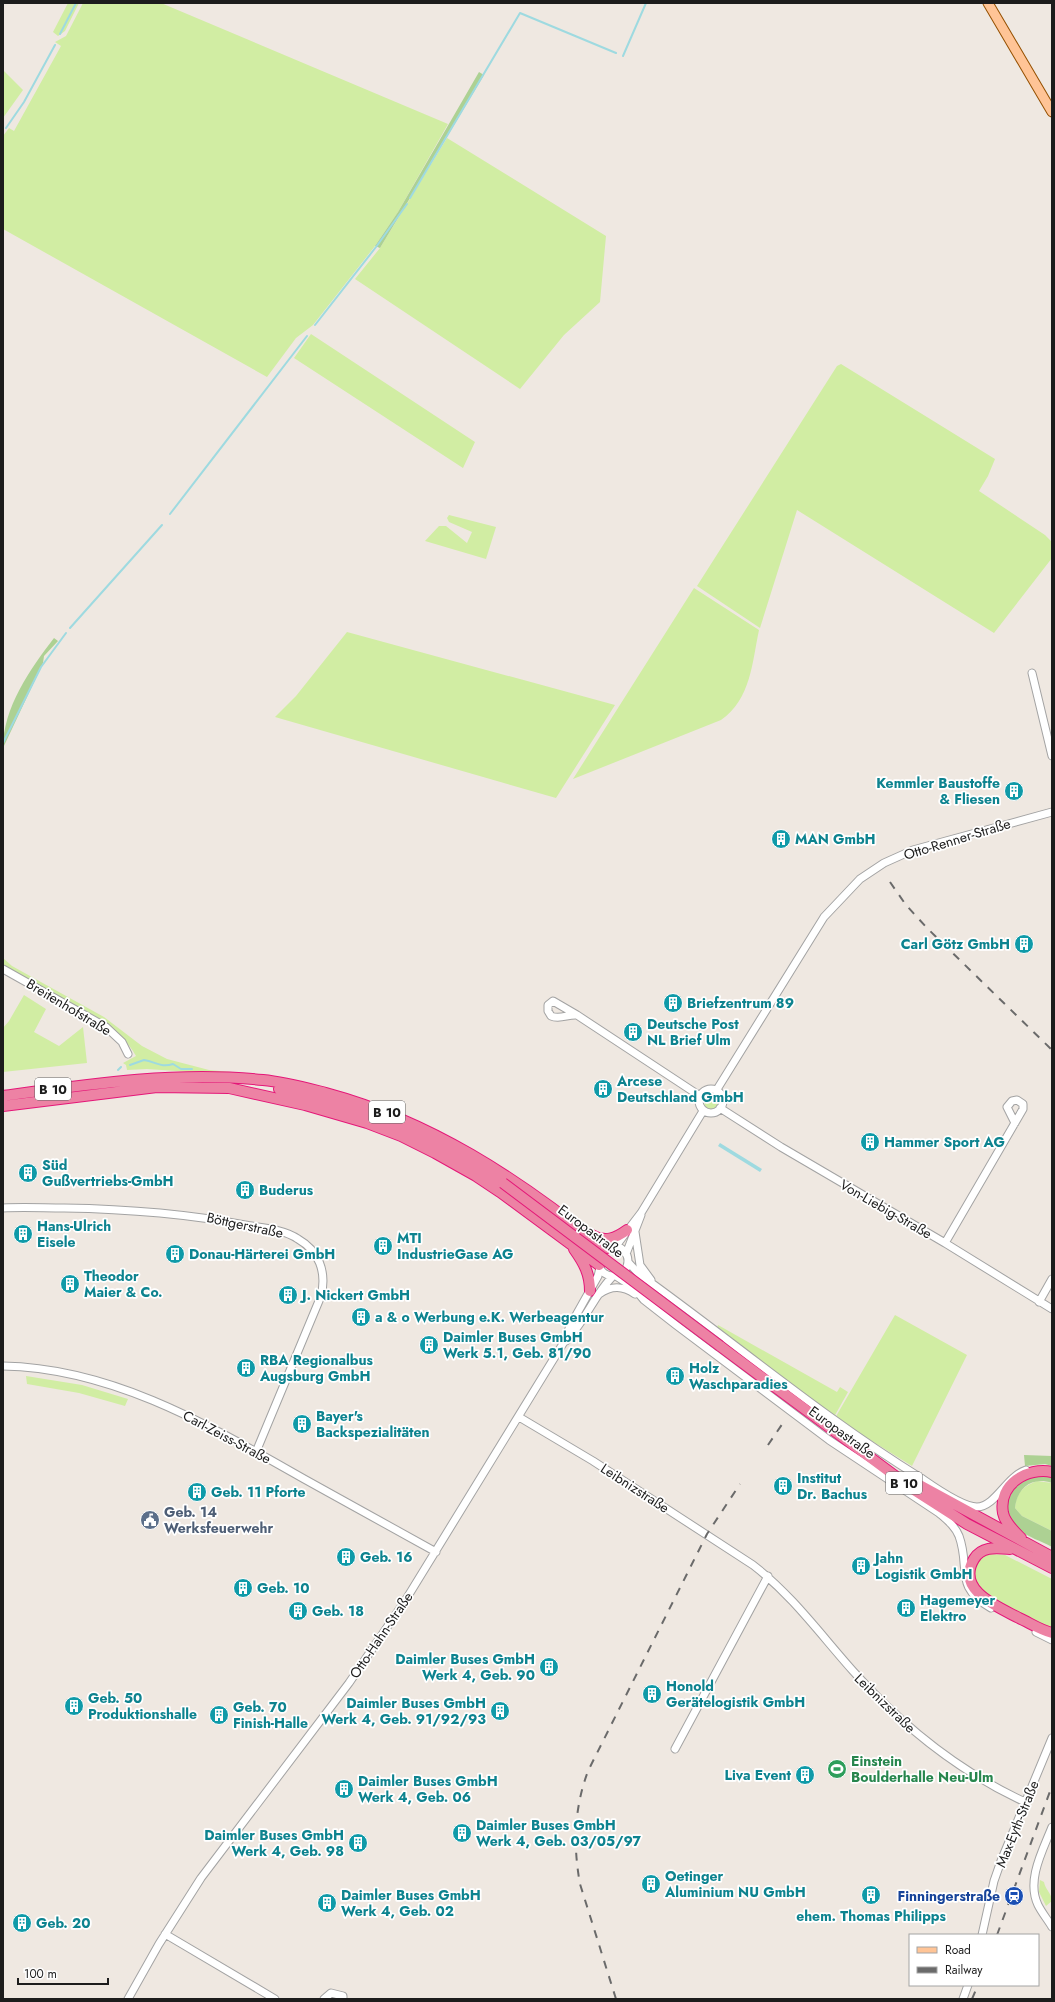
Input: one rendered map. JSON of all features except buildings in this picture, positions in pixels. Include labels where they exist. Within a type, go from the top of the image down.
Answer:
[{"type":"highway","name":"B 10","points":[[3,1096],[135,1079],[230,1083]]},
{"type":"highway","name":"B 10","points":[[3,1106],[129,1089],[263,1080],[302,1087],[375,1108],[412,1122],[484,1162],[596,1238],[615,1238],[631,1231]]},
{"type":"highway","name":"Europastraße","points":[[230,1083],[296,1093],[341,1106],[386,1122],[463,1159],[503,1183],[844,1437],[885,1470],[967,1524],[1052,1568]]},
{"type":"highway","points":[[230,1083],[367,1123],[401,1136],[436,1153],[476,1176],[569,1242],[599,1266]]},
{"type":"highway","name":"B 10","points":[[577,1226],[600,1245],[611,1247]]},
{"type":"highway","points":[[569,1242],[585,1265],[594,1293]]},
{"type":"highway","name":"Europastraße","points":[[844,1437],[919,1485],[1052,1558]]},
{"type":"highway","points":[[1028,1545],[1007,1522],[1003,1514],[1004,1496],[1008,1487],[1019,1477],[1034,1472],[1052,1472]]},
{"type":"highway","points":[[935,1488],[980,1519]]},
{"type":"highway","name":"B 10","points":[[924,1502],[967,1524]]},
{"type":"highway","points":[[1016,1550],[994,1548],[980,1552],[969,1570],[970,1580],[978,1594],[984,1599],[1052,1634]]},
{"type":"main road","points":[[988,3],[1052,112]]},
{"type":"street","points":[[1032,673],[1052,756]]},
{"type":"street","name":"Otto-Renner-Straße","points":[[716,1091],[824,917],[860,879],[884,863],[913,850],[1052,812]]},
{"type":"street","name":"Breitenhofstraße","points":[[3,968],[106,1027],[122,1042],[128,1054]]},
{"type":"street","points":[[577,1015],[700,1096]]},
{"type":"street","points":[[707,1090],[716,1091],[722,1100],[720,1108],[711,1113],[704,1111],[699,1104],[700,1096],[707,1090]]},
{"type":"street","name":"Von-Liebig-Straße","points":[[720,1108],[841,1183],[945,1243],[1052,1309]]},
{"type":"street","points":[[631,1231],[600,1254],[599,1266],[605,1274],[614,1276],[624,1272],[628,1262],[626,1254],[631,1231],[704,1111]]},
{"type":"street","points":[[945,1243],[1015,1123]]},
{"type":"street","name":"Böttgerstraße","points":[[3,1208],[121,1209],[196,1215],[290,1234],[309,1247],[318,1257],[322,1271],[323,1287],[321,1296],[256,1452]]},
{"type":"street","points":[[631,1231],[640,1265],[655,1285]]},
{"type":"street","points":[[611,1247],[620,1248],[626,1254]]},
{"type":"street","name":"Europastraße","points":[[628,1262],[633,1269],[860,1440],[935,1488],[965,1504],[979,1506],[992,1500],[1017,1473],[1034,1468],[1052,1468]]},
{"type":"street","name":"Otto-Hahn-Straße","points":[[594,1293],[599,1266]]},
{"type":"street","name":"Europastraße","points":[[614,1276],[633,1288],[644,1300],[829,1440],[924,1502],[952,1525],[958,1535],[961,1545],[966,1582],[974,1597],[998,1612],[1052,1640]]},
{"type":"street","name":"Otto-Hahn-Straße","points":[[128,1999],[165,1934],[201,1878],[234,1832],[364,1662],[436,1552],[519,1417],[564,1342],[570,1326],[594,1293],[614,1276]]},
{"type":"street","points":[[1039,1302],[1052,1279]]},
{"type":"street","points":[[594,1293],[622,1287],[644,1300]]},
{"type":"street","name":"Carl-Zeiss-Straße","points":[[3,1366],[69,1373],[136,1393],[186,1415],[256,1452],[436,1552]]},
{"type":"street","name":"Leibnizstraße","points":[[519,1417],[594,1461],[723,1544],[768,1576],[806,1615],[852,1670],[893,1713],[929,1744],[964,1769],[1025,1802]]},
{"type":"street","points":[[675,1749],[768,1576]]},
{"type":"street","name":"Max-Eyth-Straße","points":[[982,1934],[994,1882],[1052,1738]]},
{"type":"street","points":[[1052,1827],[1038,1863],[1034,1882],[1034,1894],[1038,1906],[1052,1927]]},
{"type":"street","points":[[165,1934],[275,1999]]},
{"type":"street","points":[[963,1999],[968,1986]]},
{"type":"street","points":[[324,1999],[331,1993],[343,1996],[343,1999]]},
{"type":"green space","points":[[68,3],[79,3],[65,31],[58,36],[53,32]]},
{"type":"green space","points":[[83,3],[161,3],[448,124],[398,212],[375,246],[313,325],[296,338],[267,377],[3,229],[3,136],[9,128],[14,131],[61,46],[55,42],[66,36]]},
{"type":"green space","points":[[3,70],[23,90],[3,118]]},
{"type":"green space","points":[[479,72],[484,75],[380,248],[375,246],[398,212]]},
{"type":"green space","points":[[447,138],[606,236],[600,302],[564,335],[520,389],[355,279],[380,248]]},
{"type":"green space","points":[[311,334],[475,442],[463,468],[294,358]]},
{"type":"green space","points":[[841,364],[995,459],[988,476],[979,491],[1045,535],[1052,542],[1052,558],[994,633],[797,510],[760,628],[697,586],[837,366]]},
{"type":"green space","points":[[449,515],[496,527],[486,559],[425,541],[439,526],[446,526],[467,543],[472,532],[449,522],[447,518]]},
{"type":"green space","points":[[694,588],[759,630],[749,680],[739,702],[721,720],[573,779]]},
{"type":"green space","points":[[347,632],[615,705],[556,798],[275,717],[296,696]]},
{"type":"green space","points":[[54,638],[58,641],[44,656],[43,663],[3,748],[4,733],[13,704],[27,676]]},
{"type":"green space","points":[[3,958],[12,966],[104,1017],[142,1046],[167,1059],[209,1070],[265,1075],[320,1086],[403,1113],[402,1115],[234,1075],[147,1069],[127,1070],[126,1065],[123,1063],[136,1056],[129,1045],[117,1032],[102,1020],[3,965]]},
{"type":"green space","points":[[24,995],[46,1009],[34,1032],[59,1046],[83,1027],[87,1063],[3,1072],[3,1028],[9,1021]]},
{"type":"green space","points":[[708,1095],[714,1095],[718,1099],[718,1105],[714,1109],[708,1109],[704,1105],[704,1099]]},
{"type":"green space","points":[[895,1315],[967,1355],[912,1466],[835,1418]]},
{"type":"green space","points":[[718,1325],[837,1392],[840,1387],[848,1392],[834,1417],[717,1328]]},
{"type":"green space","points":[[26,1376],[82,1385],[128,1399],[125,1406],[79,1393],[27,1384]]},
{"type":"green space","points":[[1024,1455],[1052,1456],[1052,1466],[1045,1464],[1025,1466]]},
{"type":"green space","points":[[1032,1475],[1052,1475],[1052,1483],[1038,1481],[1027,1485],[1022,1489],[1016,1501],[1015,1508],[1022,1516],[1052,1531],[1052,1547],[1019,1530],[1012,1523],[1006,1509],[1009,1494],[1020,1482]]},
{"type":"green space","points":[[1037,1481],[1052,1483],[1052,1531],[1022,1516],[1015,1508],[1017,1498],[1021,1491],[1028,1485]]},
{"type":"green space","points":[[988,1554],[1005,1555],[1052,1579],[1052,1629],[1010,1610],[978,1590],[973,1573],[980,1557]]},
{"type":"green space","points":[[1040,1880],[1044,1882],[1052,1898],[1052,1901],[1046,1906],[1039,1892]]},
{"type":"water","points":[[720,1143],[762,1169],[760,1172],[718,1146]]},
{"type":"waterway","points":[[60,34],[76,3]]},
{"type":"waterway","points":[[623,56],[646,3]]},
{"type":"waterway","points":[[410,198],[520,13],[616,53]]},
{"type":"waterway","points":[[6,128],[24,102],[55,45]]},
{"type":"waterway","points":[[315,325],[376,247],[407,204]]},
{"type":"waterway","points":[[170,514],[307,336]]},
{"type":"waterway","points":[[70,628],[162,525]]},
{"type":"waterway","points":[[3,743],[41,667],[66,633]]},
{"type":"waterway","points":[[130,1065],[144,1060],[162,1065],[173,1064],[181,1069],[192,1069]]},
{"type":"waterway","points":[[118,1070],[121,1067]]},
{"type":"railway","points":[[890,882],[906,905],[927,928],[1052,1050]]},
{"type":"railway","points":[[768,1445],[783,1423]]},
{"type":"railway","points":[[616,1999],[580,1884],[576,1855],[576,1827],[577,1813],[583,1785],[588,1771],[707,1534],[740,1484]]},
{"type":"railway","points":[[997,1934],[1052,1786]]},
{"type":"railway","points":[[972,1999],[978,1986]]},
{"type":"place","name":"Kemmler Baustoffe & Fliesen","points":[[1014,791]]},
{"type":"place","name":"MAN GmbH","points":[[781,839]]},
{"type":"place","name":"Carl Götz GmbH","points":[[1024,944]]},
{"type":"place","name":"Briefzentrum 89","points":[[673,1003]]},
{"type":"place","name":"Deutsche Post NL Brief Ulm","points":[[633,1032]]},
{"type":"place","name":"Arcese Deutschland GmbH","points":[[603,1089]]},
{"type":"place","name":"Hammer Sport AG","points":[[870,1142]]},
{"type":"place","name":"Süd Gußvertriebs-GmbH","points":[[28,1173]]},
{"type":"place","name":"Buderus","points":[[245,1190]]},
{"type":"place","name":"Hans-Ulrich Eisele","points":[[23,1234]]},
{"type":"place","name":"MTI IndustrieGase AG","points":[[383,1246]]},
{"type":"place","name":"Donau-Härterei GmbH","points":[[175,1254]]},
{"type":"place","name":"Theodor Maier & Co.","points":[[70,1284]]},
{"type":"place","name":"J. Nickert GmbH","points":[[288,1295]]},
{"type":"place","name":"a & o Werbung e.K. Werbeagentur","points":[[361,1317]]},
{"type":"place","name":"Daimler Buses GmbH Werk 5.1, Geb. 81/90","points":[[429,1345]]},
{"type":"place","name":"RBA Regionalbus Augsburg GmbH","points":[[246,1368]]},
{"type":"place","name":"Holz Waschparadies","points":[[675,1376]]},
{"type":"place","name":"Bayer's Backspezialitäten","points":[[302,1424]]},
{"type":"place","name":"Institut Dr. Bachus","points":[[783,1486]]},
{"type":"place","name":"Geb. 11 Pforte","points":[[197,1492]]},
{"type":"place","name":"Geb. 14 Werksfeuerwehr","points":[[150,1520]]},
{"type":"place","name":"Geb. 16","points":[[346,1557]]},
{"type":"place","name":"Jahn Logistik GmbH","points":[[861,1566]]},
{"type":"place","name":"Geb. 10","points":[[243,1588]]},
{"type":"place","name":"Hagemeyer Elektro","points":[[906,1608]]},
{"type":"place","name":"Geb. 18","points":[[298,1611]]},
{"type":"place","name":"Daimler Buses GmbH Werk 4, Geb. 90","points":[[549,1667]]},
{"type":"place","name":"Honold Gerätelogistik GmbH","points":[[652,1694]]},
{"type":"place","name":"Geb. 50 Produktionshalle","points":[[74,1706]]},
{"type":"place","name":"Daimler Buses GmbH Werk 4, Geb. 91/92/93","points":[[500,1711]]},
{"type":"place","name":"Geb. 70 Finish-Halle","points":[[219,1715]]},
{"type":"place","name":"Einstein Boulderhalle Neu-Ulm","points":[[837,1769]]},
{"type":"place","name":"Liva Event","points":[[805,1775]]},
{"type":"place","name":"Daimler Buses GmbH Werk 4, Geb. 06","points":[[344,1789]]},
{"type":"place","name":"Daimler Buses GmbH Werk 4, Geb. 03/05/97","points":[[462,1833]]},
{"type":"place","name":"Daimler Buses GmbH Werk 4, Geb. 98","points":[[358,1843]]},
{"type":"place","name":"Oetinger Aluminium NU GmbH","points":[[651,1884]]},
{"type":"place","name":"ehem. Thomas Philipps","points":[[871,1895]]},
{"type":"place","name":"Finningerstraße","points":[[1014,1896]]},
{"type":"place","name":"Daimler Buses GmbH Werk 4, Geb. 02","points":[[327,1903]]},
{"type":"place","name":"Geb. 20","points":[[22,1923]]}]
